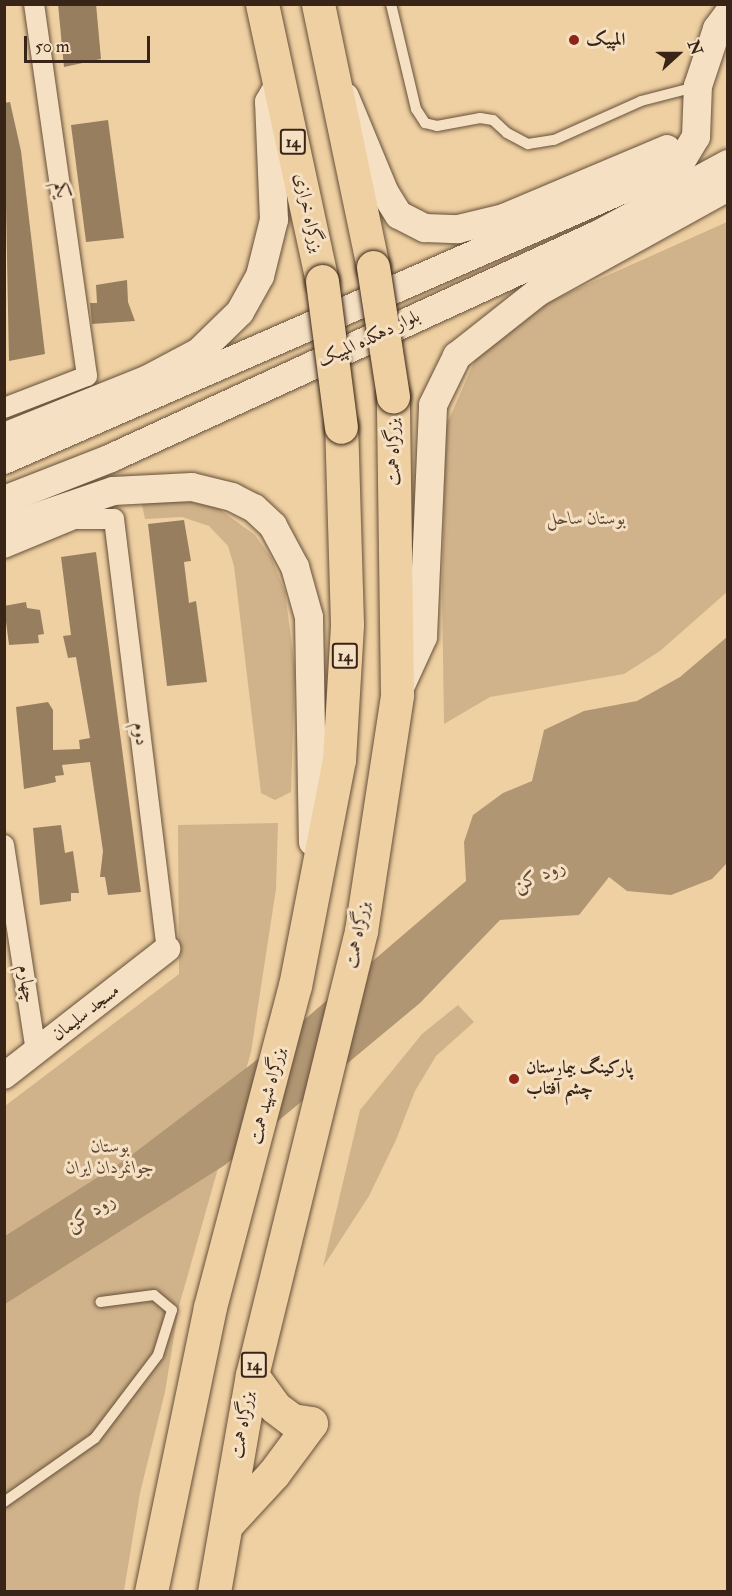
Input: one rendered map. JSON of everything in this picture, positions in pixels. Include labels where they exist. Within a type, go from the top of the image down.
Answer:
[{"type":"highway","name":"بزرگراه خرازی","points":[[262,4],[322,281],[341,427],[347,624],[339,748],[313,882]]},
{"type":"highway","name":"14","points":[[318,4],[334,75]]},
{"type":"highway","name":"بزرگراه همت","points":[[214,1592],[252,1375],[361,931],[397,695],[393,396],[373,267],[334,75]]},
{"type":"highway","name":"بزرگراه شهید همت","points":[[151,1592],[210,1307],[295,986],[313,882]]},
{"type":"highway","points":[[227,1524],[274,1473],[311,1423],[292,1420],[275,1407],[252,1375]]},
{"type":"main road","points":[[334,75],[385,193],[399,215],[425,228],[458,230],[504,218],[696,137],[698,86],[724,21]]},
{"type":"main road","points":[[4,437],[148,379],[199,351],[240,312],[260,276],[274,220],[269,102],[280,83]]},
{"type":"main road","name":"بلوار دهکده المپیک","points":[[4,460],[679,165],[696,137]]},
{"type":"main road","name":"بلوار دهکده المپیک","points":[[4,500],[111,458],[597,235],[728,164]]},
{"type":"main road","points":[[397,695],[423,637],[434,405],[457,356],[538,291],[728,187]]},
{"type":"main road","points":[[4,528],[113,491],[192,487],[232,497],[254,508],[273,526],[295,567],[309,618],[313,882]]},
{"type":"street","name":"یکم","points":[[4,408],[87,376],[34,4]]},
{"type":"street","name":"دوم","points":[[4,548],[74,519],[114,519],[167,949]]},
{"type":"street","name":"چهارم","points":[[4,845],[36,1052]]},
{"type":"street","name":"مسجد سلیمان","points":[[4,1076],[167,949]]},
{"type":"lane","points":[[391,4],[416,109],[424,123],[437,126],[480,118],[493,120],[507,133],[528,144],[554,140],[641,101],[698,86]]},
{"type":"lane","points":[[4,1502],[95,1438],[158,1355],[172,1311],[154,1295],[100,1302]]},
{"type":"green space","name":"بوستان ساحل","points":[[727,222],[727,592],[660,651],[624,674],[490,697],[444,724],[442,590],[446,426],[479,351],[539,306]]},
{"type":"green space","points":[[141,500],[179,500],[215,506],[255,535],[272,559],[285,592],[295,669],[291,792],[275,800],[261,793],[234,566],[228,546],[209,526],[182,517],[145,519]]},
{"type":"green space","name":"بوستان جوانمردان ایران","points":[[278,823],[276,889],[251,1052],[179,1306],[165,1392],[140,1493],[124,1591],[5,1592],[5,1106],[179,974],[178,825]]},
{"type":"green space","points":[[458,1005],[474,1022],[436,1056],[415,1091],[396,1140],[369,1196],[323,1267],[360,1110],[422,1034]]},
{"type":"water","name":"رود کن","points":[[727,637],[727,863],[712,879],[671,895],[627,891],[609,877],[579,915],[500,920],[420,1003],[225,1165],[5,1304],[5,1236],[125,1160],[262,1056],[466,881],[464,842],[473,815],[503,793],[532,781],[544,730],[584,711],[637,701],[680,677]]},
{"type":"building","points":[[58,4],[96,4],[101,59],[64,67]]},
{"type":"building","points":[[10,102],[21,151],[45,354],[9,361],[4,103]]},
{"type":"building","points":[[108,120],[124,238],[86,242],[71,125]]},
{"type":"building","points":[[127,280],[128,302],[135,321],[92,324],[90,303],[97,303],[96,285]]},
{"type":"building","points":[[184,520],[191,561],[184,562],[189,603],[196,601],[207,682],[167,686],[148,524]]},
{"type":"building","points":[[96,552],[141,892],[108,895],[105,877],[100,877],[103,851],[90,762],[62,765],[64,775],[55,776],[56,782],[24,789],[16,707],[48,702],[53,710],[53,750],[80,749],[79,740],[90,738],[76,657],[68,658],[63,636],[71,635],[61,557]]},
{"type":"building","points":[[26,602],[27,608],[40,610],[44,634],[38,635],[39,643],[9,645],[4,606]]},
{"type":"building","points":[[61,825],[65,853],[73,851],[79,893],[71,893],[71,901],[40,905],[33,828]]},
{"type":"place","name":"المپیک","points":[[574,40]]},
{"type":"place","name":"پاركينگ بيمارستان چشم آفتاب","points":[[514,1079]]}]
